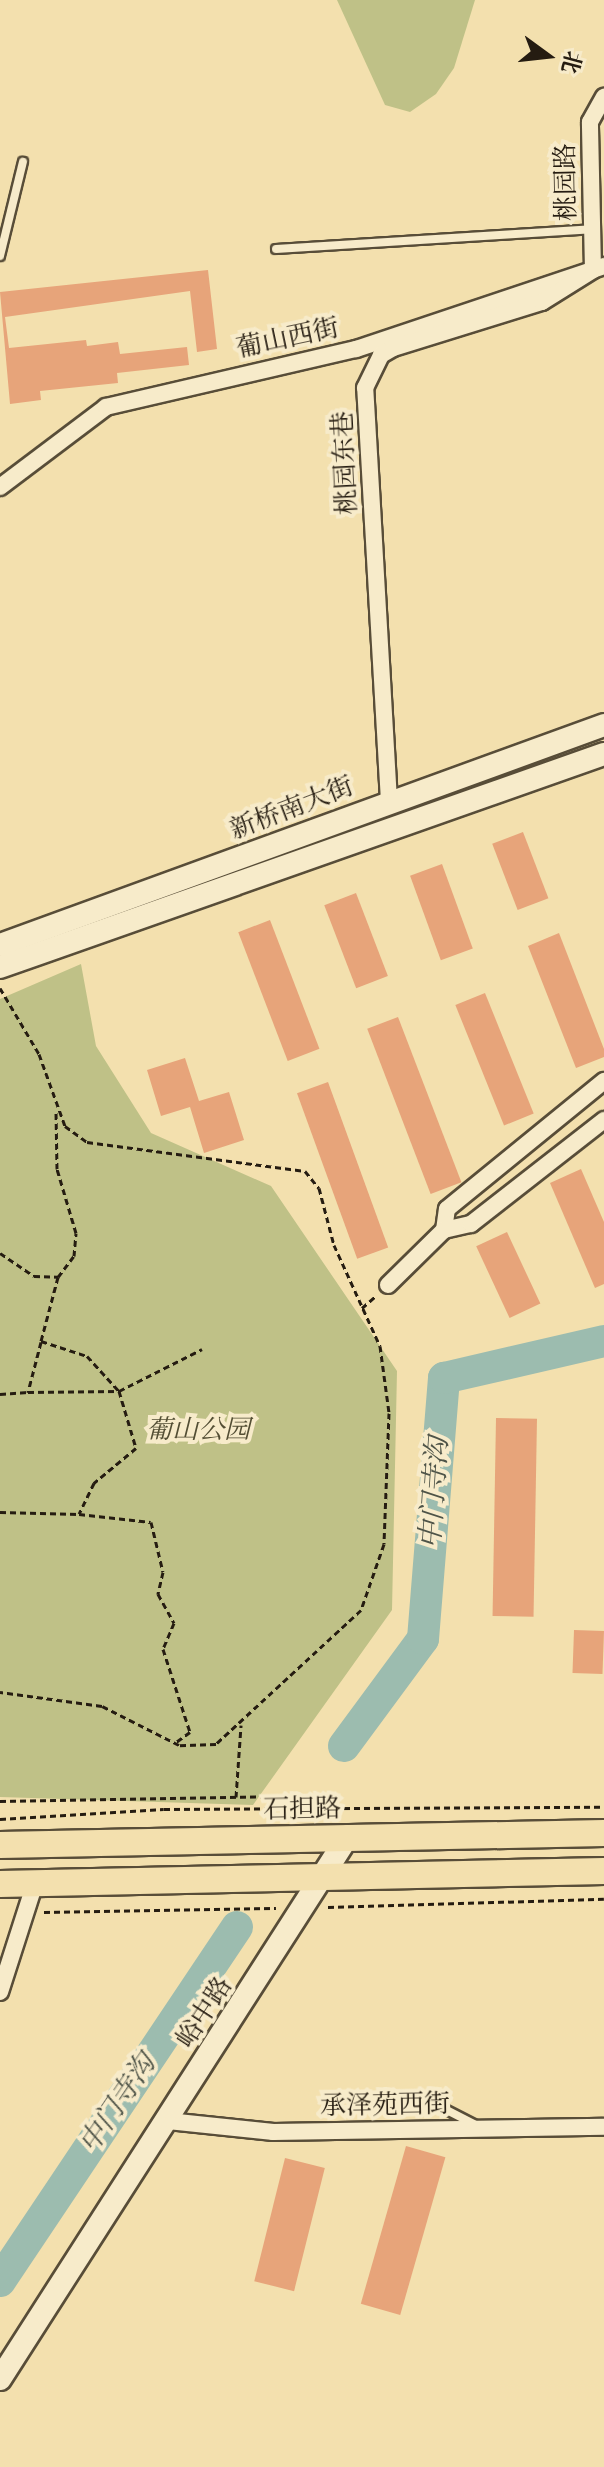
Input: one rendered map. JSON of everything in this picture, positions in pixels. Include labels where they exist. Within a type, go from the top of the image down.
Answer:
[{"type":"main road","name":"新桥南大街","points":[[2,939],[604,725]]},
{"type":"main road","name":"新桥南大街","points":[[0,967],[604,754]]},
{"type":"main road","name":"石担路","points":[[0,1845],[604,1833]]},
{"type":"main road","name":"峪中路","points":[[0,2379],[324,1878],[348,1836]]},
{"type":"main road","points":[[0,1884],[34,1886],[604,1871]]},
{"type":"street","name":"桃园路","points":[[598,268],[591,229],[590,122],[604,97]]},
{"type":"street","name":"葡山西街","points":[[0,487],[106,407],[356,349],[598,268]]},
{"type":"street","name":"桃园东巷","points":[[389,801],[365,388],[373,367],[393,348],[542,302],[598,268]]},
{"type":"street","points":[[444,1230],[447,1209],[604,1081]]},
{"type":"street","points":[[388,1285],[444,1230],[471,1224],[604,1120]]},
{"type":"street","points":[[0,1992],[19,1943],[34,1886]]},
{"type":"street","points":[[0,1946],[19,1943]]},
{"type":"street","name":"承泽苑西街","points":[[168,2121],[210,2131],[604,2127]]},
{"type":"lane","points":[[0,256],[23,162]]},
{"type":"lane","points":[[276,249],[591,229]]},
{"type":"lane","points":[[431,2102],[484,2129]]},
{"type":"path","points":[[0,988],[39,1054],[65,1126],[87,1142],[305,1171],[319,1188],[334,1245],[380,1346],[389,1485],[378,1576],[361,1610],[216,1744],[175,1742],[102,1706],[0,1692]]},
{"type":"path","points":[[28,1392],[58,1277],[74,1256],[76,1233],[57,1169],[57,1107]]},
{"type":"path","points":[[0,1253],[34,1276],[58,1277]]},
{"type":"path","points":[[41,1341],[87,1356],[119,1391],[136,1448],[94,1483],[79,1514]]},
{"type":"path","points":[[0,1394],[119,1391],[202,1349]]},
{"type":"path","points":[[0,1512],[79,1514],[151,1522],[163,1572],[158,1594],[174,1623],[163,1649],[190,1732],[175,1742]]},
{"type":"path","points":[[236,1797],[242,1722]]},
{"type":"path","points":[[0,1801],[296,1796]]},
{"type":"path","name":"石担路","points":[[0,1819],[164,1809],[261,1812],[604,1807]]},
{"type":"green space","points":[[337,0],[475,0],[454,68],[436,94],[410,112],[385,105]]},
{"type":"green space","name":"葡山公园","points":[[81,964],[96,1046],[151,1133],[271,1186],[397,1371],[392,1610],[253,1805],[0,1797],[0,999]]},
{"type":"building","points":[[208,270],[217,349],[197,352],[190,291],[5,317],[9,348],[86,340],[87,346],[118,342],[120,354],[187,347],[189,365],[117,373],[118,383],[40,391],[41,400],[10,404],[0,292]]},
{"type":"building","points":[[523,832],[548,898],[518,910],[492,844]]},
{"type":"building","points":[[442,864],[473,949],[441,960],[410,876]]},
{"type":"building","points":[[356,893],[388,976],[356,988],[324,905]]},
{"type":"building","points":[[270,920],[319,1049],[288,1061],[238,932]]},
{"type":"building","points":[[559,933],[604,1049],[604,1057],[576,1068],[528,946]]},
{"type":"building","points":[[485,993],[534,1114],[504,1126],[455,1005]]},
{"type":"building","points":[[398,1017],[461,1182],[431,1194],[367,1029]]},
{"type":"building","points":[[185,1058],[199,1101],[229,1092],[244,1140],[204,1153],[190,1107],[161,1116],[147,1070]]},
{"type":"building","points":[[328,1082],[388,1247],[357,1259],[297,1093]]},
{"type":"building","points":[[581,1169],[604,1222],[604,1284],[595,1288],[550,1183]]},
{"type":"building","points":[[507,1232],[540,1304],[510,1318],[476,1246]]},
{"type":"building","points":[[496,1418],[537,1419],[534,1617],[493,1616]]},
{"type":"building","points":[[574,1630],[604,1631],[602,1674],[572,1673]]},
{"type":"building","points":[[406,2146],[445,2157],[400,2315],[361,2304]]},
{"type":"building","points":[[285,2158],[325,2168],[294,2291],[254,2281]]},
{"type":"waterway","name":"中门寺沟","points":[[344,1746],[423,1639],[444,1378],[604,1341]]},
{"type":"waterway","name":"中门寺沟","points":[[0,2281],[237,1927]]}]
